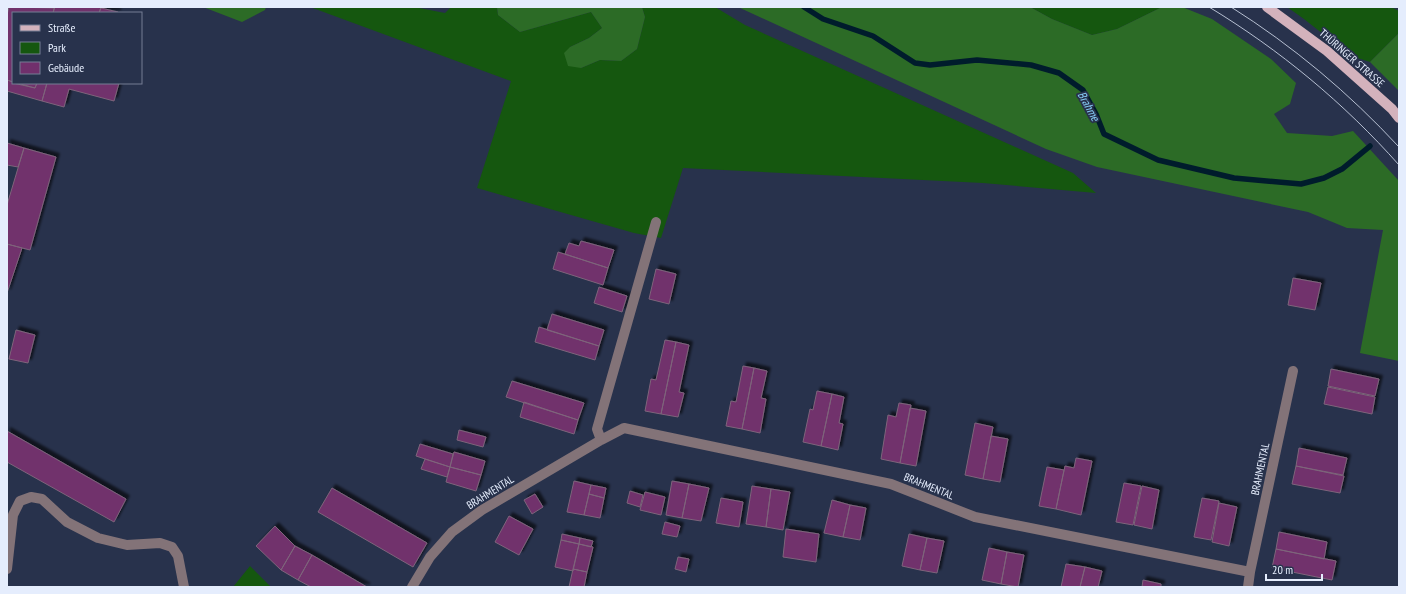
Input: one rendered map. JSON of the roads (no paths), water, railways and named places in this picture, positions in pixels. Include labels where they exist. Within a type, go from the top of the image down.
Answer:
[{"type":"main road","name":"THÜRINGER STRASSE","points":[[1267,7],[1327,50],[1392,109],[1399,118]]},
{"type":"street","points":[[601,440],[597,429],[656,222]]},
{"type":"street","name":"BRAHMENTAL","points":[[1248,587],[1293,371]]},
{"type":"street","name":"BRAHMENTAL","points":[[412,587],[430,556],[452,532],[482,510],[624,428],[891,484],[975,517],[1250,572]]},
{"type":"street","points":[[7,569],[13,515],[20,501],[31,497],[42,499],[68,522],[98,538],[127,545],[160,543],[172,547],[178,556],[184,587]]},
{"type":"waterway","name":"Brahme","points":[[804,7],[823,19],[873,36],[915,63],[930,65],[977,60],[1031,65],[1059,73],[1083,90],[1096,114],[1104,134],[1158,160],[1234,178],[1301,184],[1324,178],[1342,169],[1370,146]]},
{"type":"tram line","points":[[1209,7],[1261,41],[1310,79],[1356,120],[1399,165]]},
{"type":"tram line","points":[[1231,7],[1254,22],[1320,71],[1380,127],[1399,147]]}]
